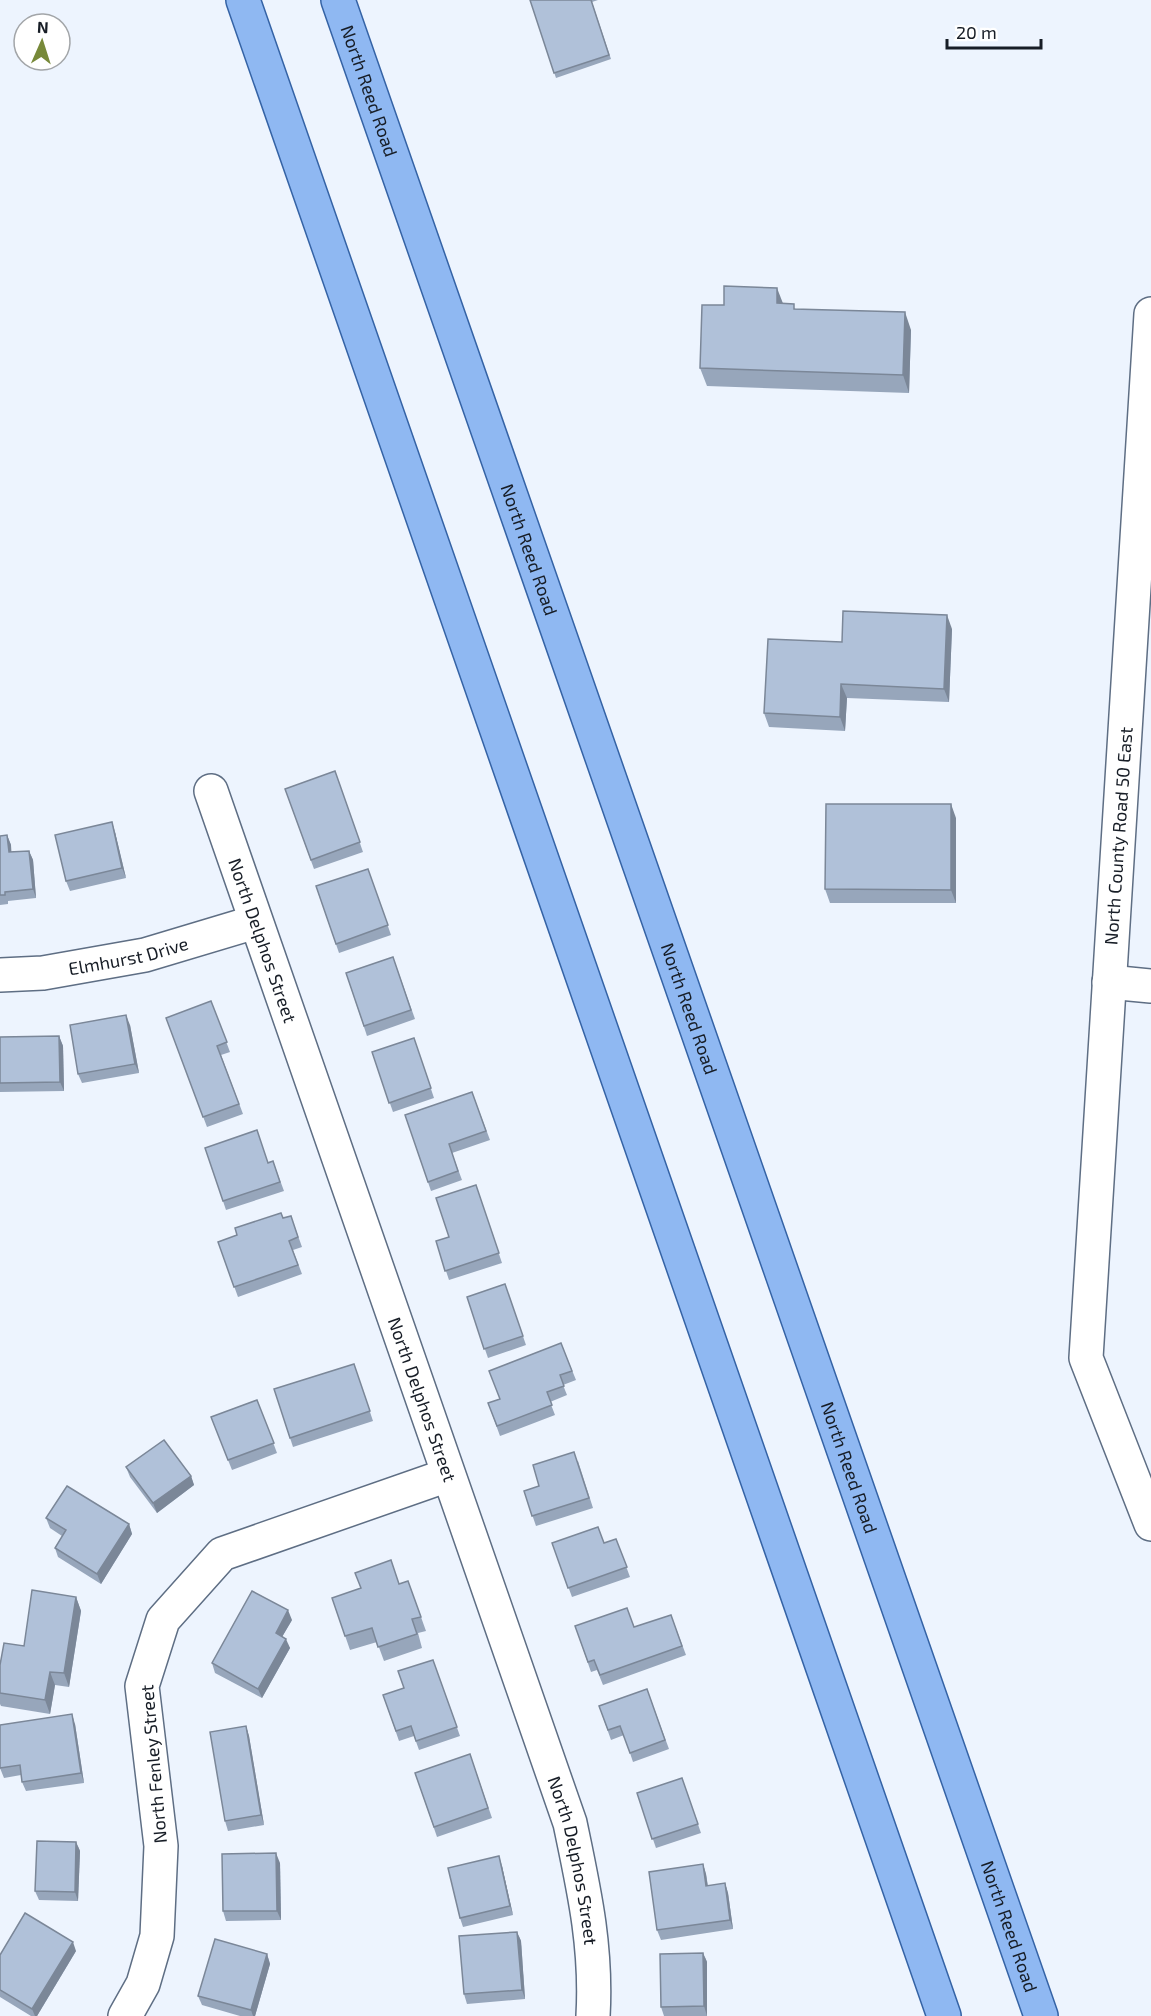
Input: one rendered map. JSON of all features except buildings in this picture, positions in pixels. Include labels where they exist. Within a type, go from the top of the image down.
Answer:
[{"type":"main road","points":[[243,0],[944,2016]]},
{"type":"main road","name":"North Reed Road","points":[[338,0],[1041,2016]]},
{"type":"street","name":"North County Road 50 East","points":[[1151,314],[1086,1358],[1151,1524]]},
{"type":"street","name":"North Delphos Street","points":[[211,791],[570,1823],[589,1913],[595,1981],[593,2016]]},
{"type":"street","name":"Elmhurst Drive","points":[[0,975],[43,973],[145,955],[255,922]]},
{"type":"street","points":[[1109,982],[1151,986]]},
{"type":"street","name":"North Fenley Street","points":[[125,2016],[143,1983],[157,1936],[161,1846],[142,1686],[163,1620],[222,1554],[448,1475]]}]
